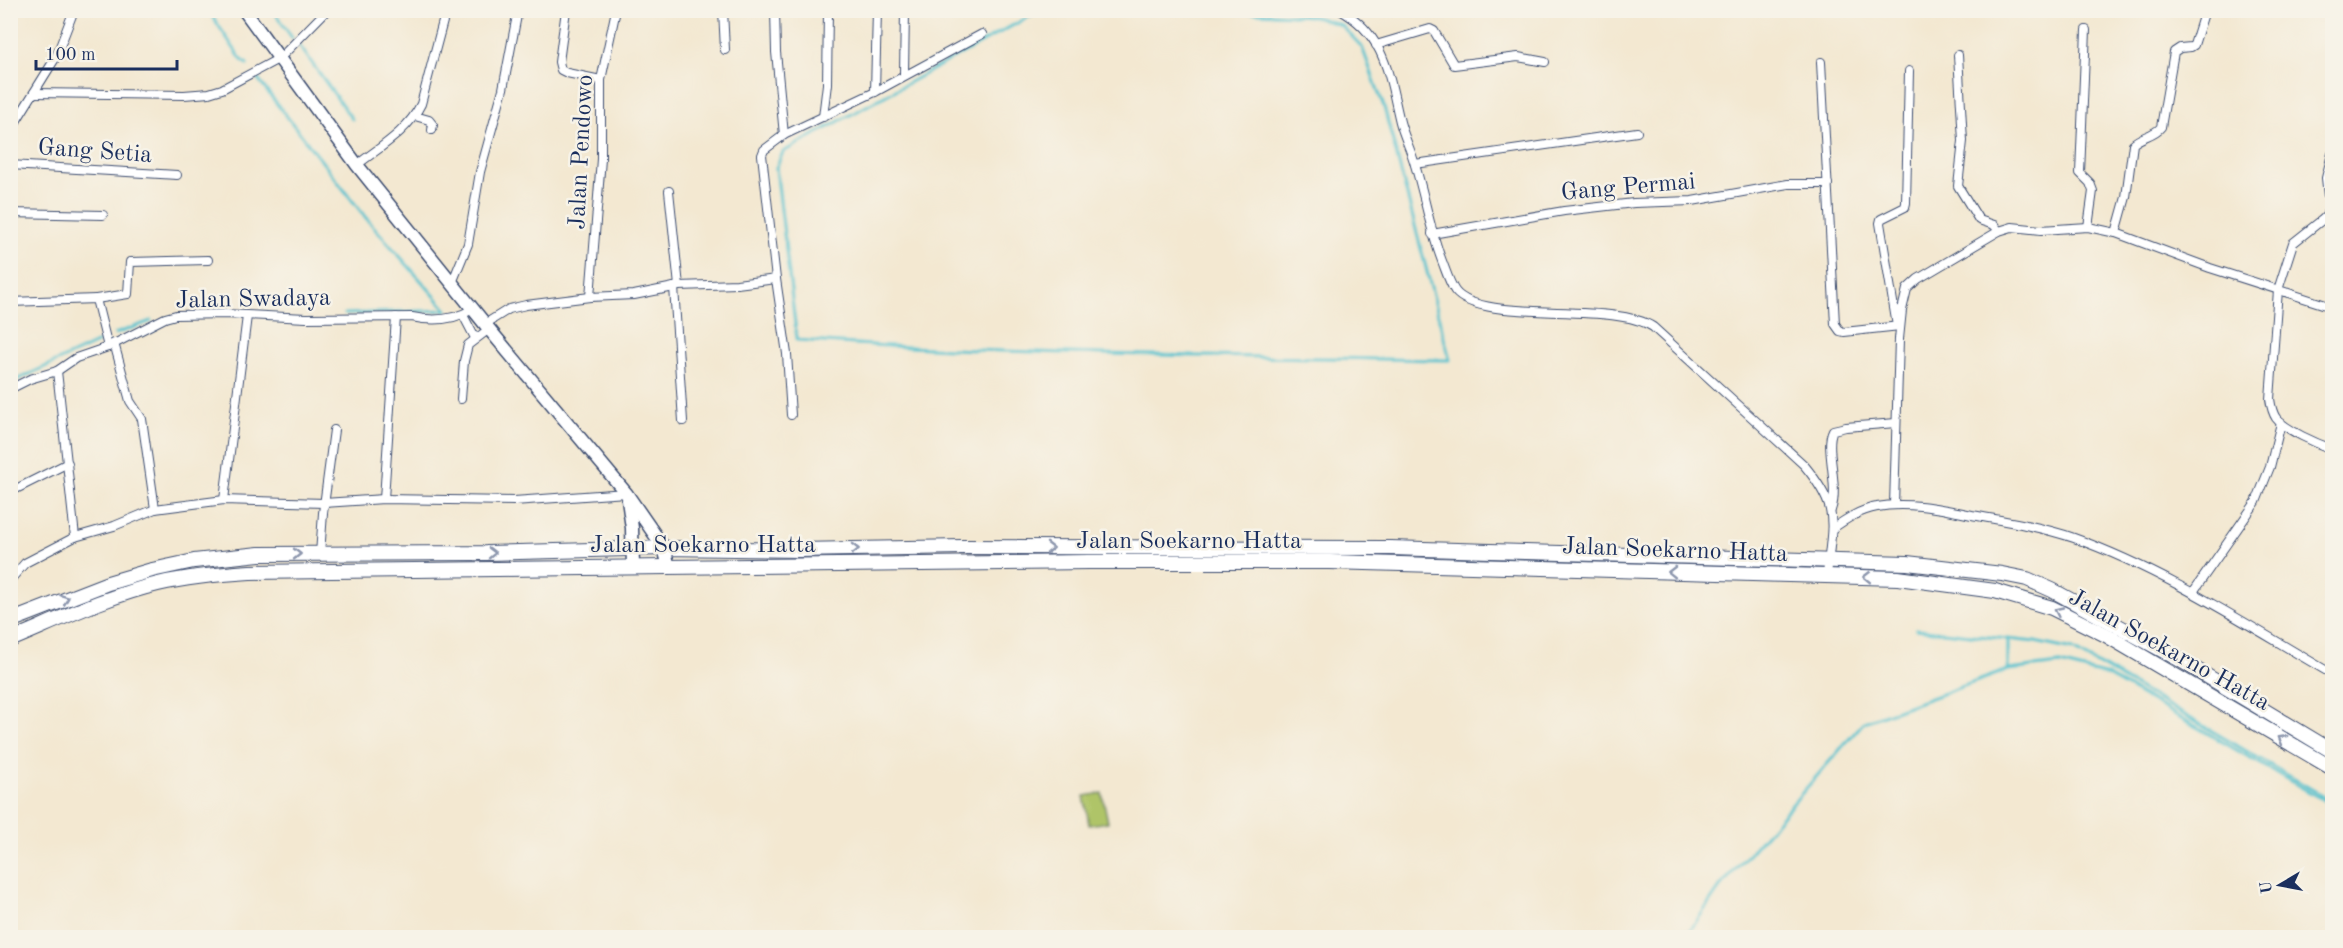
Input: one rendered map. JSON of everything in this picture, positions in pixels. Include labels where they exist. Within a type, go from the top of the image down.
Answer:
[{"type":"highway","name":"Jalan Soekarno Hatta","points":[[10,621],[108,583],[152,570],[194,561],[259,554],[508,553],[664,548],[798,550],[963,547],[1390,548],[1827,570],[1995,591],[2052,608],[2106,635],[2332,768]]},
{"type":"highway","name":"Jalan Soekarno Hatta","points":[[10,640],[145,588],[209,575],[250,572],[1089,562],[1330,562],[1827,570],[1937,566],[2027,579],[2116,623],[2332,750]]},
{"type":"main road","points":[[244,10],[357,165],[452,283],[468,312],[487,326],[627,494],[664,548],[669,567]]},
{"type":"main road","points":[[627,494],[633,567]]},
{"type":"street","points":[[10,131],[56,57],[74,10]]},
{"type":"street","points":[[34,93],[184,95],[209,93],[222,89],[280,58],[327,10]]},
{"type":"street","points":[[357,165],[399,132],[415,116],[421,104],[446,10]]},
{"type":"street","points":[[452,283],[468,244],[480,172],[503,89],[518,10]]},
{"type":"street","points":[[566,10],[559,62],[561,70],[601,80]]},
{"type":"street","name":"Jalan Pendowo","points":[[590,297],[601,159],[601,80],[616,10]]},
{"type":"street","points":[[723,10],[725,50]]},
{"type":"street","points":[[775,10],[776,52],[784,135]]},
{"type":"street","points":[[823,117],[827,84],[828,10]]},
{"type":"street","points":[[874,92],[877,10]]},
{"type":"street","points":[[904,74],[905,10]]},
{"type":"street","points":[[1343,12],[1357,10]]},
{"type":"street","points":[[2116,233],[2126,197],[2133,144],[2158,131],[2161,126],[2174,52],[2194,45],[2205,10]]},
{"type":"street","points":[[1343,12],[1356,20],[1376,45],[1387,64],[1401,125],[1415,164],[1432,234],[1454,289],[1465,299],[1490,306],[1613,315],[1634,319],[1653,327],[1804,465],[1822,487],[1831,510],[1833,529],[1827,570]]},
{"type":"street","points":[[1376,45],[1430,29],[1434,31],[1454,65],[1518,57],[1545,62]]},
{"type":"street","points":[[2086,30],[2080,173],[2092,185],[2088,227]]},
{"type":"street","points":[[791,415],[788,354],[776,279],[762,155],[764,150],[784,135],[874,92],[982,34]]},
{"type":"street","points":[[1958,55],[1963,141],[1958,186],[1979,220],[1994,225],[2000,231]]},
{"type":"street","points":[[1821,62],[1837,328],[1844,332],[1898,326]]},
{"type":"street","points":[[1894,505],[1898,326],[1880,223],[1881,219],[1905,207],[1906,203],[1909,71]]},
{"type":"street","points":[[415,116],[429,120],[433,125],[432,130]]},
{"type":"street","points":[[1415,164],[1637,132]]},
{"type":"street","points":[[2332,154],[2326,178],[2329,205],[2327,215],[2293,243],[2278,290],[2270,399],[2271,409],[2281,423],[2332,449]]},
{"type":"street","name":"Gang Setia","points":[[10,165],[177,175]]},
{"type":"street","name":"Gang Permai","points":[[1432,234],[1564,211],[1634,203],[1692,201],[1788,184],[1828,184]]},
{"type":"street","points":[[669,191],[683,421]]},
{"type":"street","points":[[10,213],[103,215]]},
{"type":"street","points":[[1898,326],[1907,290],[1913,284],[2000,231],[2012,227],[2040,230],[2088,227],[2116,233],[2210,268],[2332,307]]},
{"type":"street","points":[[10,302],[79,301],[128,294],[130,262],[208,260]]},
{"type":"street","points":[[461,399],[465,352],[468,345],[508,309],[590,297],[634,295],[676,286],[737,284],[776,279]]},
{"type":"street","points":[[96,299],[130,402],[142,420],[155,509]]},
{"type":"street","points":[[468,312],[475,338]]},
{"type":"street","name":"Jalan Swadaya","points":[[10,389],[30,379],[57,372],[76,358],[111,345],[176,315],[412,317],[429,321],[468,312]]},
{"type":"street","points":[[224,500],[247,316]]},
{"type":"street","points":[[384,499],[396,317]]},
{"type":"street","points":[[57,372],[75,537]]},
{"type":"street","points":[[1831,510],[1835,500],[1830,440],[1833,430],[1845,426],[1896,423]]},
{"type":"street","points":[[2193,592],[2256,502],[2270,467],[2281,423]]},
{"type":"street","points":[[320,554],[334,430]]},
{"type":"street","points":[[10,492],[68,463]]},
{"type":"street","points":[[10,580],[25,564],[75,537],[114,526],[155,509],[224,500],[324,503],[384,499],[514,501],[627,494]]},
{"type":"street","points":[[1833,529],[1852,515],[1876,507],[1894,505],[1957,512],[2007,521],[2073,538],[2132,562],[2193,592],[2332,674]]},
{"type":"green space","points":[[1102,793],[1108,822],[1089,825],[1084,796]]},
{"type":"waterway","points":[[208,10],[241,59],[247,64]]},
{"type":"waterway","points":[[273,10],[292,38]]},
{"type":"waterway","points":[[1041,10],[783,152],[776,168],[797,340],[1041,352],[1450,360],[1384,107],[1362,47],[1341,25],[1312,16],[1207,10]]},
{"type":"waterway","points":[[299,45],[352,119]]},
{"type":"waterway","points":[[256,77],[366,218],[447,310],[345,314]]},
{"type":"waterway","points":[[115,334],[151,321]]},
{"type":"waterway","points":[[10,383],[101,341]]},
{"type":"waterway","points":[[1916,629],[2035,642],[2073,650],[2332,801]]},
{"type":"waterway","points":[[2008,639],[2008,670]]},
{"type":"waterway","points":[[1685,938],[1720,887],[1864,722],[2008,670],[2060,664],[2108,676],[2332,805]]}]
